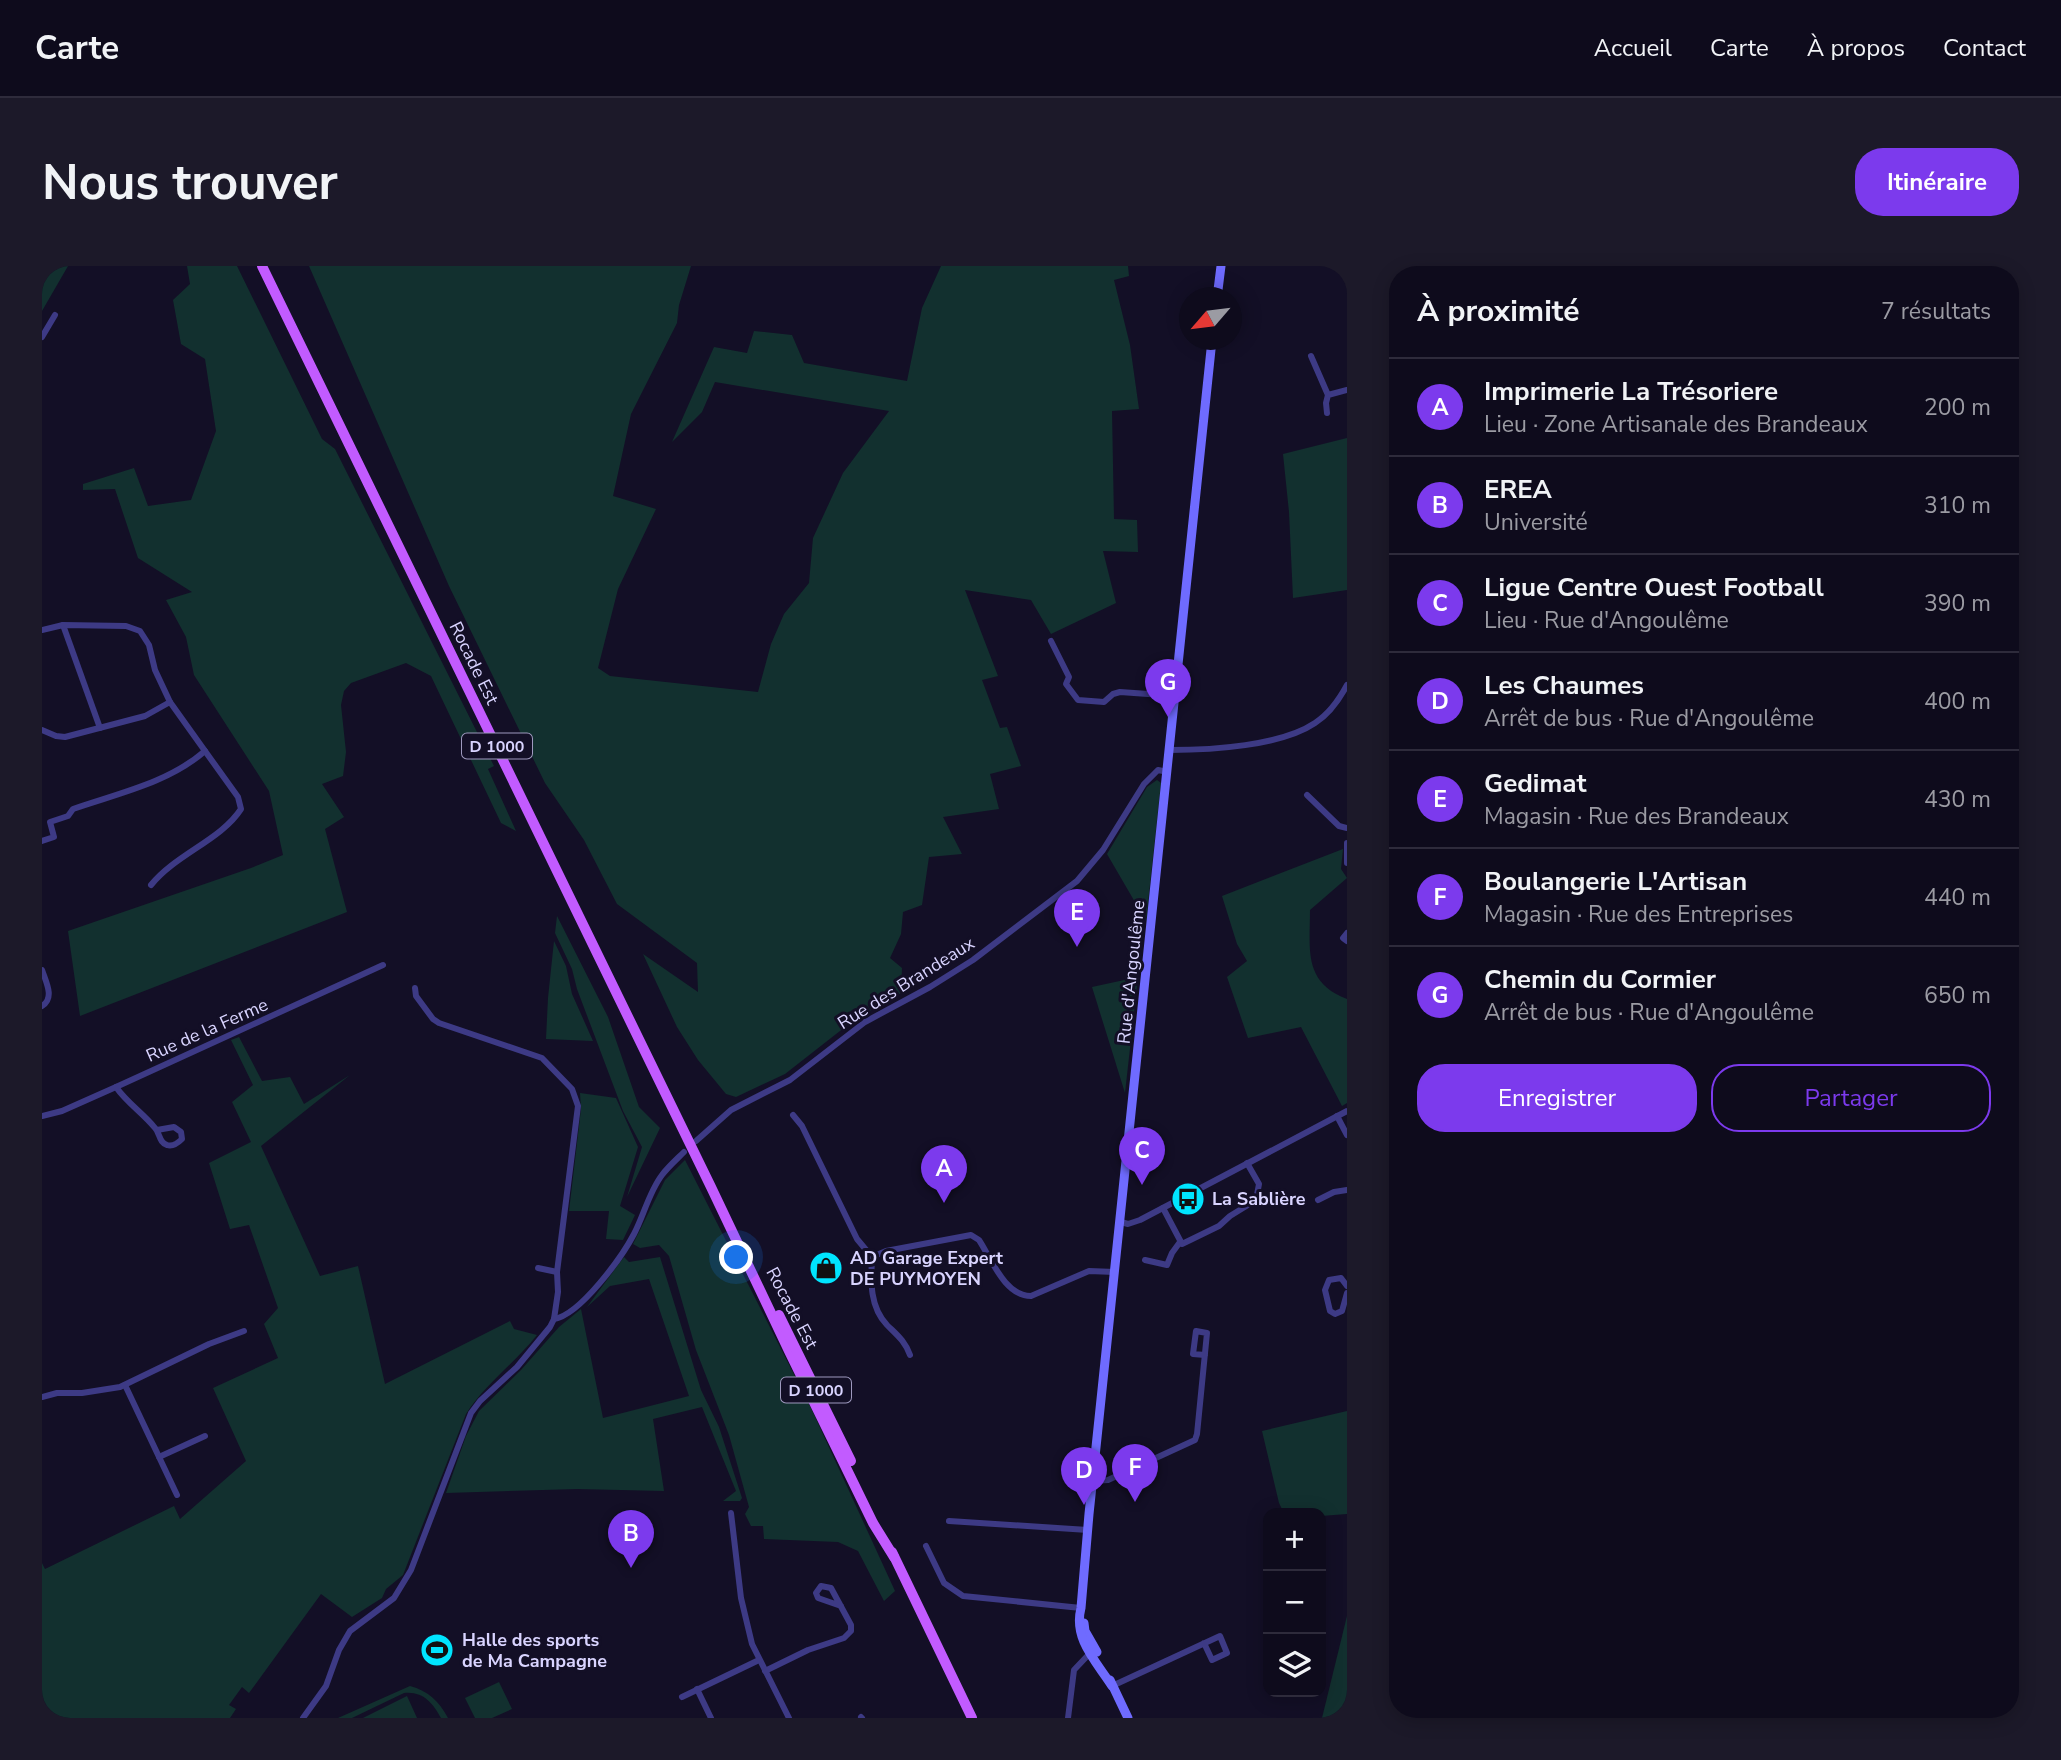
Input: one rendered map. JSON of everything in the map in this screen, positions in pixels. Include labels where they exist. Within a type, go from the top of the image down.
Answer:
[{"type":"main road","name":"Rocade Est","points":[[262,266],[730,1226],[799,1354],[972,1718]]},
{"type":"street","points":[[1218,287],[1221,266]]},
{"type":"street","points":[[42,337],[55,315]]},
{"type":"street","name":"Rue d'Angoulême","points":[[1128,1718],[1079,1631],[1078,1621],[1211,350]]},
{"type":"street","points":[[1311,356],[1328,395],[1325,403],[1327,413]]},
{"type":"street","points":[[1328,395],[1347,390]]},
{"type":"street","points":[[42,630],[63,625],[126,626],[140,631],[149,645],[155,670],[170,702],[238,797],[241,809],[234,820],[171,864],[151,884]]},
{"type":"street","points":[[63,625],[100,728]]},
{"type":"street","points":[[1051,641],[1069,677],[1066,684],[1078,700],[1104,702],[1113,694],[1121,692],[1176,696]]},
{"type":"street","points":[[1170,750],[1210,749],[1300,732],[1318,722],[1338,702],[1347,685]]},
{"type":"street","points":[[42,730],[65,737],[145,716],[170,702]]},
{"type":"street","points":[[42,841],[54,836],[50,822],[68,816],[73,809],[170,776],[205,751]]},
{"type":"street","name":"Rue des Brandeaux","points":[[696,1141],[731,1110],[790,1080],[865,1022],[973,960],[1077,881],[1103,850],[1144,784],[1157,770],[1168,772]]},
{"type":"street","points":[[1307,794],[1339,826],[1347,828]]},
{"type":"street","points":[[1347,843],[1347,863]]},
{"type":"street","points":[[1347,933],[1343,938],[1347,941]]},
{"type":"street","name":"Rue de la Ferme","points":[[42,1116],[62,1111],[383,965]]},
{"type":"street","points":[[42,970],[50,996],[42,1006]]},
{"type":"street","points":[[303,1718],[326,1686],[339,1650],[350,1631],[401,1590],[471,1413],[480,1401],[517,1367],[554,1319],[557,1272],[578,1106],[572,1089],[542,1058],[433,1020],[416,996],[415,988]]},
{"type":"street","points":[[116,1087],[126,1101],[157,1130]]},
{"type":"street","points":[[1121,1222],[1128,1224],[1163,1209],[1347,1111]]},
{"type":"street","points":[[793,1115],[807,1136],[856,1239],[872,1257],[873,1299],[879,1314],[906,1343],[910,1354]]},
{"type":"street","points":[[1337,1116],[1347,1135]]},
{"type":"street","points":[[554,1319],[580,1305],[618,1258],[633,1237],[662,1176],[684,1152]]},
{"type":"street","points":[[1163,1209],[1180,1242],[1184,1244],[1219,1226],[1256,1200],[1259,1184],[1247,1163]]},
{"type":"street","points":[[1318,1200],[1334,1192],[1347,1190]]},
{"type":"street","points":[[872,1257],[886,1251],[971,1235],[979,1240],[1012,1290],[1021,1296],[1031,1296],[1089,1270],[1115,1272]]},
{"type":"street","points":[[1145,1260],[1167,1265],[1180,1242]]},
{"type":"street","points":[[538,1268],[557,1272]]},
{"type":"street","points":[[1347,1286],[1341,1278],[1329,1280],[1325,1290],[1330,1311],[1335,1314],[1342,1311],[1347,1293]]},
{"type":"street","points":[[42,1396],[82,1393],[125,1385],[209,1344],[244,1331]]},
{"type":"street","points":[[1093,1481],[1108,1480],[1195,1440],[1205,1355]]},
{"type":"street","points":[[125,1385],[177,1495]]},
{"type":"street","points":[[159,1457],[205,1436]]},
{"type":"street","points":[[731,1513],[741,1598],[759,1660],[789,1718]]},
{"type":"street","points":[[949,1521],[1088,1530]]},
{"type":"street","points":[[926,1546],[944,1583],[963,1596],[1081,1608]]},
{"type":"street","points":[[765,1671],[808,1650],[844,1638],[852,1631],[852,1625],[841,1606]]},
{"type":"street","points":[[1112,1686],[1204,1643],[1220,1636],[1227,1653],[1212,1660],[1204,1643]]},
{"type":"street","points":[[1068,1718],[1074,1671],[1092,1651]]},
{"type":"street","points":[[682,1697],[759,1660]]},
{"type":"street","points":[[697,1689],[711,1718]]},
{"type":"green space","points":[[42,266],[68,266],[42,311]]},
{"type":"green space","points":[[187,266],[237,266],[322,439],[335,449],[494,766],[488,769],[516,831],[501,823],[431,676],[406,663],[351,683],[344,691],[341,705],[346,752],[343,776],[322,784],[344,817],[325,829],[347,912],[80,1016],[68,931],[283,855],[269,791],[194,675],[186,637],[166,600],[192,592],[138,558],[115,489],[83,490],[83,484],[134,468],[148,506],[191,500],[216,431],[205,359],[181,344],[173,300],[190,284]]},
{"type":"green space","points":[[309,266],[691,266],[679,305],[677,323],[631,414],[613,496],[656,509],[618,589],[598,668],[610,676],[758,692],[771,644],[784,614],[809,583],[813,538],[843,473],[889,411],[715,382],[702,412],[672,442],[714,347],[747,353],[754,331],[792,335],[804,363],[907,381],[922,308],[941,266],[1128,266],[1129,276],[1114,280],[1130,345],[1139,409],[1112,411],[1114,519],[1137,520],[1138,552],[1103,551],[1116,603],[1051,634],[1031,600],[965,590],[998,676],[982,680],[1000,728],[1007,727],[1021,766],[990,774],[999,809],[943,817],[962,854],[929,857],[922,905],[903,912],[901,934],[890,958],[902,968],[901,993],[854,1020],[785,1074],[736,1097],[726,1094],[698,1060],[677,1027],[643,954],[698,992],[697,963],[617,904],[584,840],[545,783],[449,586]]},
{"type":"green space","points":[[1347,438],[1347,590],[1293,598],[1283,454]]},
{"type":"green space","points":[[1157,780],[1161,783],[1146,921],[1107,854],[1147,787]]},
{"type":"green space","points":[[1343,849],[1341,869],[1347,878],[1310,910],[1310,951],[1316,974],[1323,984],[1347,999],[1347,1103],[1342,1106],[1301,1027],[1248,1038],[1227,977],[1247,961],[1237,944],[1222,896]]},
{"type":"green space","points":[[557,916],[608,1017],[639,1107],[660,1128],[627,1197],[642,1147],[623,1111],[572,969],[555,933]]},
{"type":"green space","points":[[554,941],[566,966],[572,994],[593,1041],[546,1039]]},
{"type":"green space","points":[[1138,977],[1125,1093],[1092,987]]},
{"type":"green space","points":[[239,1037],[262,1081],[290,1077],[304,1104],[350,1075],[261,1146],[320,1276],[358,1266],[385,1384],[510,1321],[514,1329],[537,1335],[482,1393],[466,1414],[403,1575],[386,1589],[382,1598],[352,1617],[321,1594],[249,1693],[242,1687],[229,1705],[236,1709],[230,1718],[42,1718],[42,1563],[45,1569],[174,1506],[180,1519],[246,1461],[213,1388],[278,1358],[264,1324],[278,1308],[249,1225],[230,1229],[209,1163],[251,1142],[232,1102],[253,1085],[231,1040]]},
{"type":"green space","points":[[580,1093],[616,1098],[638,1147],[620,1206],[635,1215],[623,1240],[606,1239],[609,1211],[569,1211],[581,1109]]},
{"type":"green space","points":[[685,1160],[811,1408],[895,1591],[884,1601],[858,1551],[838,1542],[764,1539],[763,1526],[751,1526],[745,1514],[749,1507],[729,1435],[696,1350],[669,1256],[659,1245],[640,1248],[633,1244],[665,1180]]},
{"type":"green space","points":[[624,1257],[629,1262],[660,1257],[701,1390],[719,1427],[742,1498],[740,1501],[723,1501],[736,1491],[702,1407],[653,1419],[664,1491],[577,1489],[446,1493],[466,1436],[479,1411],[521,1370],[559,1327],[581,1309],[603,1418],[689,1396],[649,1279],[610,1286],[587,1307]]},
{"type":"green space","points":[[1347,1411],[1347,1514],[1326,1516],[1326,1508],[1282,1508],[1262,1431]]},
{"type":"green space","points":[[1347,1616],[1347,1718],[1322,1718]]},
{"type":"green space","points":[[499,1682],[512,1709],[492,1718],[475,1718],[465,1698]]},
{"type":"green space","points":[[410,1686],[432,1698],[448,1718],[441,1718],[435,1707],[422,1696],[404,1693],[352,1718],[338,1718]]},
{"type":"green space","points":[[407,1696],[417,1718],[363,1718]]},
{"type":"place","name":"Chemin du Cormier","points":[[1168,717]]},
{"type":"place","name":"Gedimat","points":[[1077,947]]},
{"type":"place","name":"Ligue Centre Ouest Football","points":[[1142,1185]]},
{"type":"place","name":"La Sablière","points":[[1188,1199]]},
{"type":"place","name":"Imprimerie La Trésoriere","points":[[944,1203]]},
{"type":"place","name":"AD Garage Expert DE PUYMOYEN","points":[[826,1268]]},
{"type":"place","name":"Boulangerie L'Artisan","points":[[1135,1502]]},
{"type":"place","name":"Les Chaumes","points":[[1084,1505]]},
{"type":"place","name":"EREA","points":[[631,1568]]},
{"type":"place","name":"Halle des sports de Ma Campagne","points":[[437,1650]]}]
